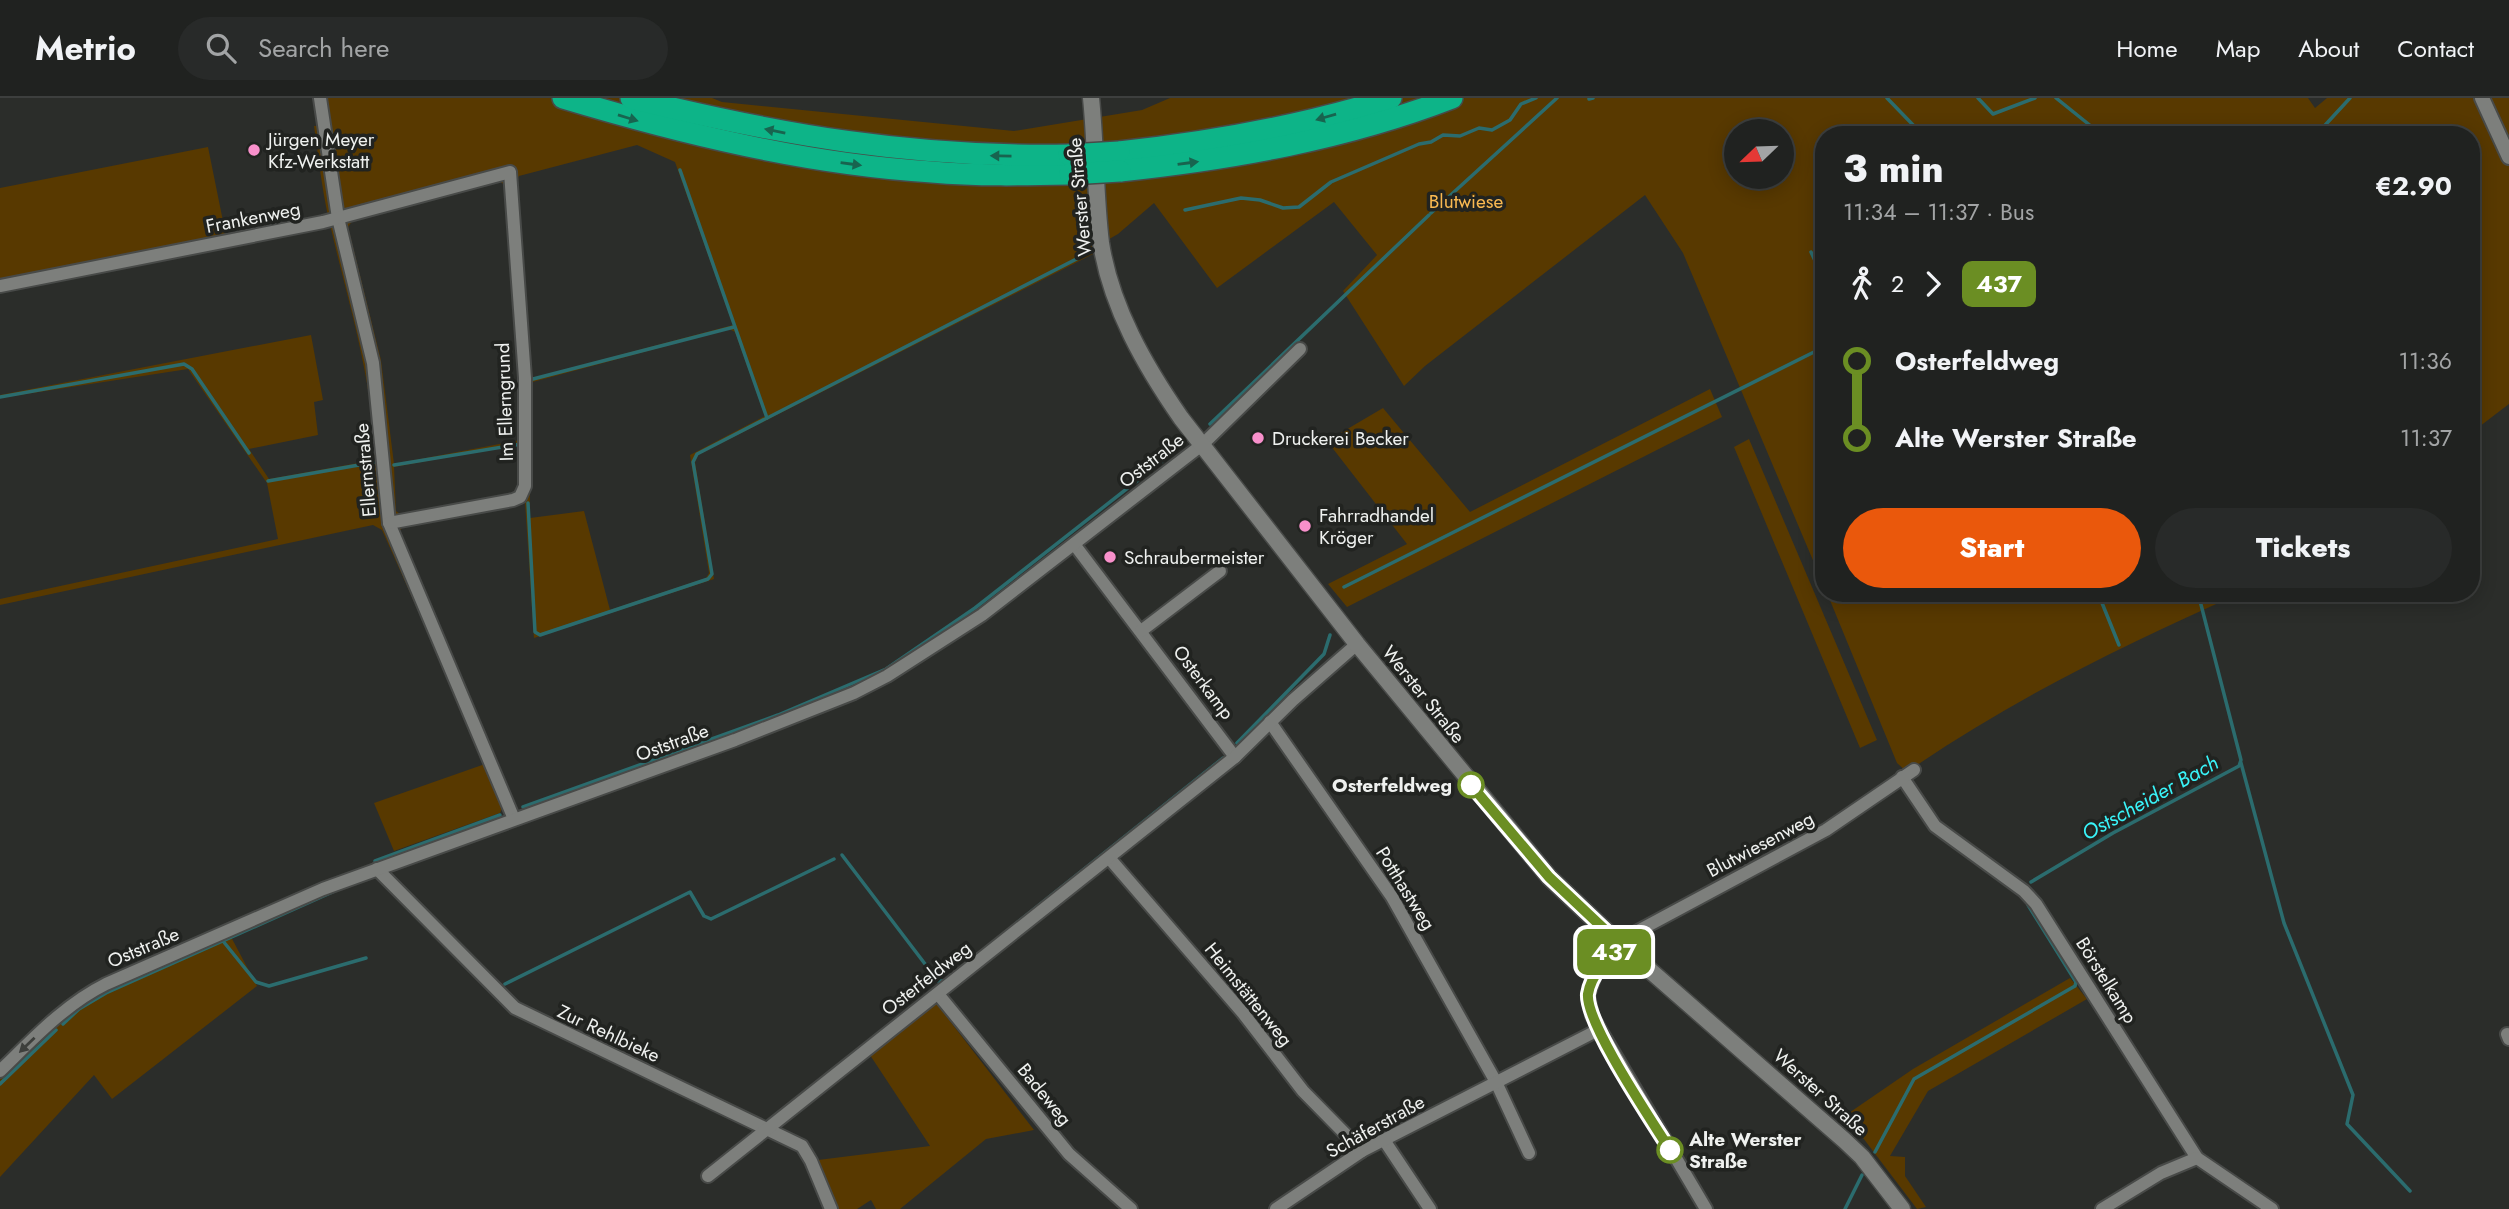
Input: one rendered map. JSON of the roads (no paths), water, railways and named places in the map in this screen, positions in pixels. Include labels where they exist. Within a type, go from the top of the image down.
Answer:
[{"type":"highway","points":[[563,98],[643,122],[743,146],[849,164],[932,172],[1120,162],[1272,150],[1401,116],[1452,98]]},
{"type":"highway","points":[[631,98],[804,137],[875,148],[1001,156],[1069,165]]},
{"type":"highway","points":[[1120,162],[1270,130],[1391,98]]},
{"type":"main road","name":"Werster Straße","points":[[1091,98],[1102,244],[1115,296],[1155,381],[1357,644],[1521,845],[1621,945],[1863,1157],[1902,1209]]},
{"type":"street","name":"Ellernstraße","points":[[320,98],[338,218],[373,363],[389,523],[514,818]]},
{"type":"street","points":[[2482,98],[2509,157]]},
{"type":"street","name":"Frankenweg","points":[[0,286],[338,218],[510,172]]},
{"type":"street","name":"Im Ellerngrund","points":[[389,523],[513,500],[520,497],[525,486],[525,378],[510,172]]},
{"type":"street","name":"Oststraße","points":[[0,1071],[54,1019],[81,997],[106,984],[377,869],[735,740],[855,693],[934,647],[1074,544],[1203,444],[1300,349]]},
{"type":"street","name":"Osterkamp","points":[[1074,544],[1235,757]]},
{"type":"street","points":[[1141,631],[1220,570]]},
{"type":"street","name":"Osterfeldweg","points":[[708,1176],[1235,757],[1357,644]]},
{"type":"street","name":"Potthastweg","points":[[1270,722],[1392,897],[1496,1082]]},
{"type":"street","name":"Blutwiesenweg","points":[[1621,945],[1636,932],[1826,830],[1914,770]]},
{"type":"street","name":"Börstelkamp","points":[[1902,777],[1935,826],[2024,891],[2036,904],[2197,1158],[2272,1209]]},
{"type":"street","name":"Heimstättenweg","points":[[1110,859],[1243,1013],[1303,1091],[1362,1152]]},
{"type":"street","name":"Zur Rehlbieke","points":[[377,869],[515,1008],[802,1146],[831,1209]]},
{"type":"street","points":[[1621,945],[1595,975],[1588,1002],[1598,1030],[1706,1209]]},
{"type":"street","name":"Badeweg","points":[[938,994],[1069,1154],[1131,1209]]},
{"type":"street","name":"Schäferstraße","points":[[1276,1209],[1362,1152],[1598,1030]]},
{"type":"street","points":[[1496,1082],[1529,1153]]},
{"type":"street","points":[[1384,1140],[1430,1209]]},
{"type":"street","points":[[2102,1209],[2161,1173],[2197,1158]]},
{"type":"waterway","points":[[1185,210],[1241,198],[1260,200],[1283,208],[1299,207],[1331,182],[1419,144],[1431,142],[1443,135],[1460,136],[1479,128],[1492,130],[1510,120],[1521,104],[1536,98]]},
{"type":"waterway","points":[[1431,213],[1557,98]]},
{"type":"waterway","points":[[1589,99],[1593,98]]},
{"type":"waterway","points":[[1887,98],[1914,126]]},
{"type":"waterway","points":[[1978,98],[1993,114],[2035,98]]},
{"type":"waterway","points":[[2056,98],[2091,126]]},
{"type":"waterway","name":"Ostscheider Bach","points":[[2324,126],[2350,98]]},
{"type":"waterway","points":[[680,170],[767,418]]},
{"type":"waterway","points":[[1210,424],[1429,215]]},
{"type":"waterway","points":[[528,503],[535,632],[540,635],[708,579],[712,574],[693,462],[697,454],[1092,251]]},
{"type":"waterway","points":[[1811,252],[1815,261]]},
{"type":"waterway","points":[[533,379],[734,327]]},
{"type":"waterway","points":[[1344,587],[1815,352]]},
{"type":"waterway","points":[[0,397],[184,364],[192,369],[249,453]]},
{"type":"waterway","points":[[394,465],[521,444]]},
{"type":"waterway","points":[[523,807],[778,715],[886,669],[975,608],[1166,458]]},
{"type":"waterway","points":[[268,481],[376,462]]},
{"type":"waterway","points":[[2102,602],[2119,645]]},
{"type":"waterway","name":"Ostscheider Bach","points":[[2031,882],[2113,833],[2239,766],[2241,760],[2200,602]]},
{"type":"waterway","points":[[1237,743],[1324,654],[1330,635]]},
{"type":"waterway","points":[[1013,926],[1223,758]]},
{"type":"waterway","points":[[2241,763],[2284,923],[2353,1095],[2347,1124],[2410,1191]]},
{"type":"waterway","points":[[375,861],[500,815]]},
{"type":"waterway","points":[[842,855],[938,981],[944,981]]},
{"type":"waterway","points":[[505,984],[690,892],[704,916],[711,919],[834,859]]},
{"type":"waterway","points":[[63,1024],[79,1009],[106,993],[337,890]]},
{"type":"waterway","name":"Ostscheider Bach","points":[[1875,1152],[1914,1079],[2075,986],[2076,982],[2028,905]]},
{"type":"waterway","points":[[223,941],[256,982],[269,986],[366,958]]},
{"type":"waterway","points":[[0,1084],[56,1030]]},
{"type":"waterway","name":"Ostscheider Bach","points":[[1845,1209],[1862,1175]]},
{"type":"place","name":"Jürgen Meyer Kfz-Werkstatt","points":[[254,150]]},
{"type":"place","name":"Druckerei Becker","points":[[1258,438]]},
{"type":"place","name":"Fahrradhandel Kröger","points":[[1305,526]]},
{"type":"place","name":"Schraubermeister","points":[[1110,557]]},
{"type":"place","name":"Osterfeldweg","points":[[1471,785]]},
{"type":"place","name":"Alte Werster Straße","points":[[1670,1150]]},
{"type":"park label","name":"Blutwiese","points":[[1466,201]]}]
